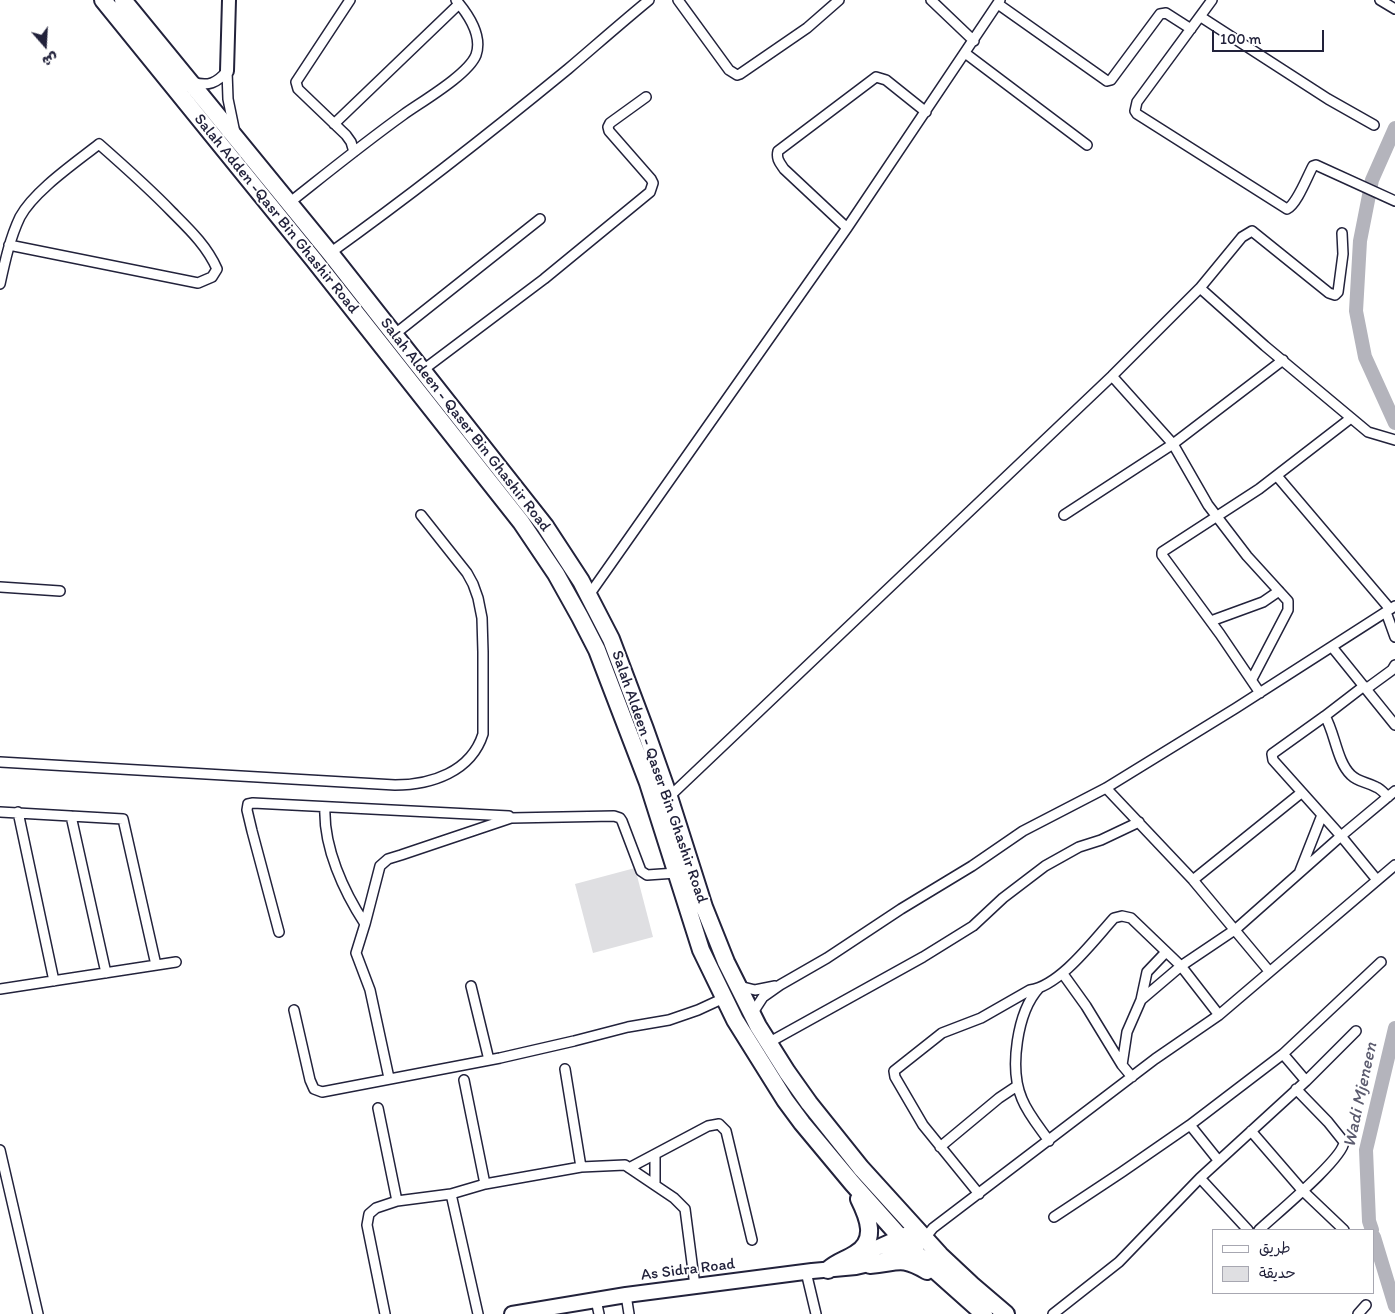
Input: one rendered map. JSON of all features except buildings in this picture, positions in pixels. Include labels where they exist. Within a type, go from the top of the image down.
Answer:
[{"type":"highway","name":"Salah Adden -Qasr Bin Ghashir Road","points":[[103,0],[314,260],[520,522],[556,574],[596,650],[623,714],[648,782],[701,950],[724,998],[753,1050],[785,1100],[852,1183],[905,1243],[946,1282],[984,1314]]},
{"type":"highway","name":"Salah Aldeen - Qaser Bin Ghashir Road","points":[[124,0],[395,334],[545,526],[588,595],[622,665],[669,797],[704,907],[726,962],[768,1043],[830,1131],[972,1285],[1006,1314]]},
{"type":"highway","points":[[420,396],[434,384]]},
{"type":"highway","points":[[828,1270],[860,1252],[868,1239],[870,1229],[868,1219],[852,1183]]},
{"type":"highway","points":[[870,1265],[895,1260],[906,1261],[925,1269],[946,1282]]},
{"type":"main road","points":[[828,1270],[905,1243],[925,1232]]},
{"type":"main road","name":"As Sidra Road","points":[[512,1314],[626,1295],[870,1265],[905,1243]]},
{"type":"street","points":[[229,0],[228,99],[235,136]]},
{"type":"street","points":[[350,0],[296,82],[298,90],[351,142],[354,152]]},
{"type":"street","points":[[330,253],[420,187],[477,142],[649,0]]},
{"type":"street","points":[[678,0],[729,70],[737,75],[807,28],[839,0]]},
{"type":"street","points":[[931,0],[974,41]]},
{"type":"street","points":[[1212,0],[1137,102],[1134,111],[1287,209],[1291,208],[1314,165],[1395,200]]},
{"type":"street","points":[[1380,0],[1395,9]]},
{"type":"street","points":[[288,203],[470,65],[477,51],[476,34],[471,21],[458,2],[334,124]]},
{"type":"street","points":[[588,595],[847,228],[999,2],[1107,82],[1111,80],[1160,14],[1166,13],[1191,29]]},
{"type":"street","points":[[1201,17],[1328,99],[1374,126]]},
{"type":"street","points":[[965,53],[1087,145]]},
{"type":"street","points":[[188,80],[201,85],[208,85],[217,81],[227,71]]},
{"type":"street","points":[[847,228],[784,169],[777,156],[778,151],[876,77],[886,80],[926,112]]},
{"type":"street","points":[[423,370],[544,279],[650,192],[653,183],[651,179],[609,131],[608,126],[646,97]]},
{"type":"street","points":[[0,284],[2,264],[9,245],[21,216],[43,189],[99,144],[151,190],[194,234],[213,259],[217,268],[212,277],[198,282],[9,245]]},
{"type":"street","points":[[395,334],[540,219]]},
{"type":"street","points":[[669,797],[1112,376],[1200,288],[1242,237],[1252,231],[1329,293],[1335,295],[1338,292],[1343,254],[1342,233]]},
{"type":"street","points":[[1200,288],[1368,432],[1395,440]]},
{"type":"street","points":[[1064,515],[1173,444],[1283,360]]},
{"type":"street","points":[[1112,376],[1173,444],[1195,484],[1217,516],[1247,556],[1288,601],[1288,610],[1252,679]]},
{"type":"street","points":[[1260,693],[1211,621],[1162,555],[1162,552],[1171,544],[1277,476],[1351,418]]},
{"type":"street","points":[[1277,476],[1391,609],[1395,637]]},
{"type":"street","points":[[0,762],[395,785],[410,785],[431,781],[457,770],[476,751],[483,734],[482,618],[478,598],[471,580],[421,515]]},
{"type":"street","points":[[0,587],[60,591]]},
{"type":"street","points":[[1211,621],[1263,602],[1279,591]]},
{"type":"street","points":[[752,1014],[762,997],[780,985],[827,958],[901,909],[972,866],[1023,831],[1106,788],[1391,609]]},
{"type":"street","points":[[1332,647],[1395,726]]},
{"type":"street","points":[[1377,880],[1341,836],[1273,760],[1272,754],[1392,670],[1395,665]]},
{"type":"street","points":[[1142,1000],[1181,966],[1236,929],[1341,836],[1392,794],[1359,781],[1350,774],[1341,760],[1332,728],[1325,716]]},
{"type":"street","points":[[1106,788],[1193,880],[1236,929],[1269,971]]},
{"type":"street","points":[[1193,880],[1301,793]]},
{"type":"street","points":[[279,932],[252,831],[247,806],[253,803],[516,817],[614,816],[622,821],[641,871],[647,874],[676,874]]},
{"type":"street","points":[[325,806],[325,827],[330,846],[350,900],[366,924]]},
{"type":"street","points":[[0,812],[123,819],[156,965]]},
{"type":"street","points":[[18,812],[54,981]]},
{"type":"street","points":[[1298,874],[1322,815]]},
{"type":"street","points":[[71,816],[106,973]]},
{"type":"street","points":[[389,1078],[370,990],[356,953],[366,924],[380,866],[384,862],[401,855],[516,817]]},
{"type":"street","points":[[768,1043],[923,957],[973,926],[1003,898],[1045,866],[1079,847],[1101,840],[1139,822]]},
{"type":"street","points":[[925,1232],[979,1194],[1218,1014],[1395,865]]},
{"type":"street","points":[[979,1194],[923,1125],[895,1077],[894,1071],[942,1032],[981,1018],[1030,990],[1039,988],[1063,974],[1067,967],[1114,918],[1122,916],[1131,918],[1181,966],[1218,1014]]},
{"type":"street","points":[[1122,1065],[1127,1032],[1142,1000],[1148,972],[1166,952]]},
{"type":"street","points":[[0,989],[176,962]]},
{"type":"street","points":[[1054,1217],[1190,1125],[1283,1054],[1381,962]]},
{"type":"street","points":[[1063,974],[1086,1006],[1122,1065],[1132,1077]]},
{"type":"street","points":[[738,986],[755,990],[780,985]]},
{"type":"street","points":[[471,986],[489,1060]]},
{"type":"street","points":[[1039,988],[1029,1004],[1020,1028],[1017,1046],[1017,1086],[1022,1100],[1049,1141]]},
{"type":"street","points":[[294,1010],[310,1080],[314,1089],[322,1092],[489,1060],[678,1017],[724,998]]},
{"type":"street","points":[[1053,1314],[1119,1262],[1218,1160],[1306,1081],[1356,1031]]},
{"type":"street","points":[[1283,1054],[1306,1081]]},
{"type":"street","points":[[565,1069],[581,1167]]},
{"type":"street","points":[[464,1080],[485,1184]]},
{"type":"street","points":[[940,1147],[999,1098],[1017,1086]]},
{"type":"street","points":[[1260,1229],[1330,1164],[1342,1150],[1344,1142],[1328,1122],[1296,1089]]},
{"type":"street","points":[[378,1108],[397,1201]]},
{"type":"street","points":[[629,1168],[708,1126],[719,1124],[726,1131],[752,1240]]},
{"type":"street","points":[[1190,1125],[1218,1160]]},
{"type":"street","points":[[1251,1131],[1302,1190],[1343,1229]]},
{"type":"street","points":[[0,1150],[38,1314]]},
{"type":"street","points":[[655,1155],[655,1184]]},
{"type":"street","points":[[385,1314],[367,1225],[368,1214],[376,1208],[397,1201],[451,1194],[485,1184],[581,1167],[614,1164],[625,1164],[674,1198],[684,1209],[695,1286]]},
{"type":"street","points":[[1200,1178],[1247,1229]]},
{"type":"street","points":[[451,1194],[478,1314]]},
{"type":"street","points":[[806,1272],[816,1314]]},
{"type":"street","points":[[626,1295],[629,1314]]},
{"type":"street","points":[[596,1300],[599,1314]]},
{"type":"street","points":[[1358,1314],[1366,1305]]},
{"type":"green space","points":[[635,868],[653,937],[593,953],[575,884]]},
{"type":"waterway","name":"Wadi Mjeneen","points":[[1395,128],[1372,180],[1360,241],[1356,311],[1365,357],[1395,423]]},
{"type":"waterway","name":"Wadi Mjeneen","points":[[1372,1229],[1369,1221],[1366,1150],[1395,1028]]},
{"type":"waterway","name":"Wadi Mjeneen","points":[[1375,1240],[1395,1306]]}]
